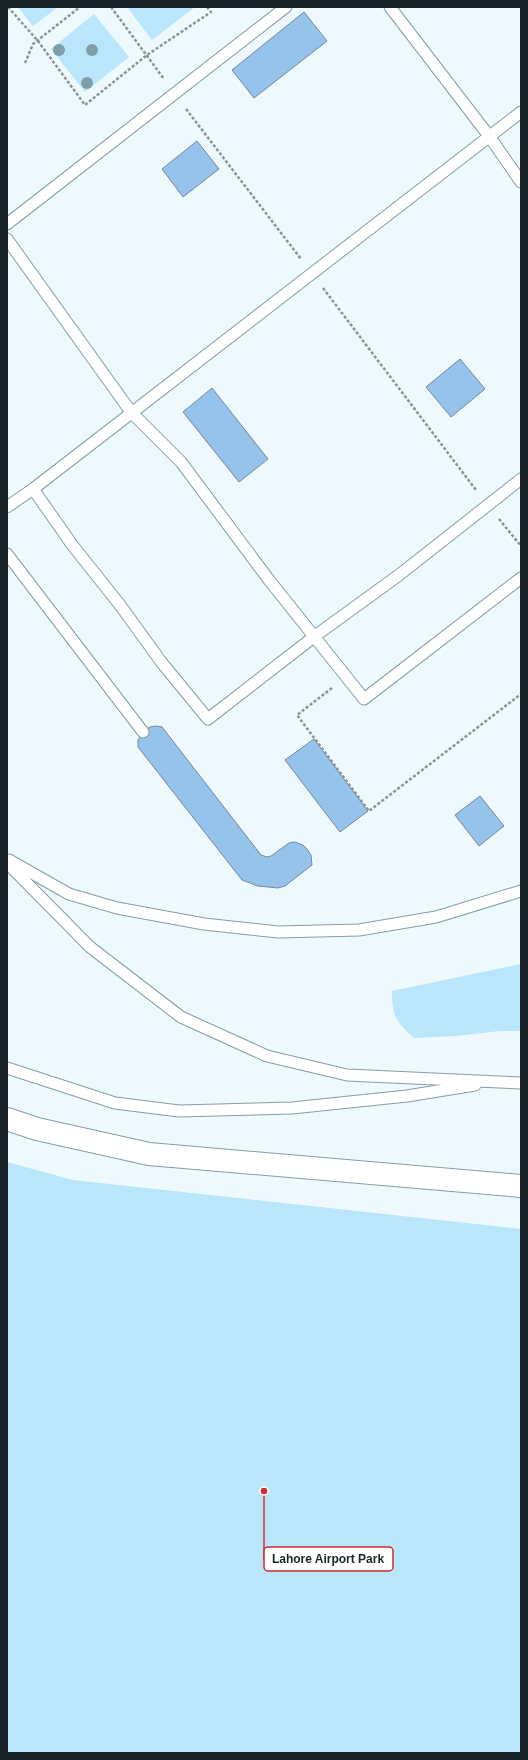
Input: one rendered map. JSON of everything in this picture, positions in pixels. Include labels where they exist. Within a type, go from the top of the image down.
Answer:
[{"type":"street","points":[[7,1119],[36,1129],[149,1154],[521,1186]]},
{"type":"lane","points":[[7,224],[286,7]]},
{"type":"lane","points":[[390,7],[489,136],[521,182]]},
{"type":"lane","points":[[7,507],[33,489],[521,112]]},
{"type":"lane","points":[[7,239],[132,412],[181,462],[264,573],[364,699],[521,578]]},
{"type":"lane","points":[[33,489],[73,546],[120,605],[162,663],[208,719],[315,636],[399,575],[521,479]]},
{"type":"lane","points":[[7,554],[143,732]]},
{"type":"lane","points":[[7,859],[68,894],[117,908],[204,924],[278,932],[359,930],[436,917],[521,891]]},
{"type":"lane","points":[[7,863],[90,947],[181,1017],[267,1056],[346,1075],[521,1083]]},
{"type":"lane","points":[[7,1068],[115,1103],[179,1111],[292,1108],[407,1096],[495,1082]]},
{"type":"path","points":[[8,7],[38,41],[85,105],[147,55],[211,12],[207,7]]},
{"type":"path","points":[[25,63],[33,44],[80,7]]},
{"type":"path","points":[[111,7],[174,94],[488,505],[521,546]]},
{"type":"path","points":[[347,678],[297,716],[369,811],[521,694]]},
{"type":"shaded area","points":[[18,7],[58,7],[33,26]]},
{"type":"shaded area","points":[[127,7],[195,7],[152,40]]},
{"type":"shaded area","points":[[94,14],[129,57],[85,92],[51,49]]},
{"type":"shaded area","points":[[521,964],[521,1031],[500,1031],[456,1036],[414,1038],[396,1018],[393,1007],[392,991]]},
{"type":"shaded area","points":[[7,1162],[73,1180],[521,1229],[521,1753],[7,1753]]},
{"type":"building","points":[[304,12],[327,41],[254,98],[232,70]]},
{"type":"building","points":[[197,141],[219,169],[183,197],[162,169]]},
{"type":"building","points":[[460,359],[485,389],[451,417],[426,387]]},
{"type":"building","points":[[212,388],[268,459],[239,482],[183,412]]},
{"type":"building","points":[[150,727],[162,727],[261,855],[267,857],[271,856],[289,843],[295,842],[303,845],[307,849],[311,855],[312,865],[285,886],[278,888],[258,886],[242,880],[138,747],[138,740],[143,732]]},
{"type":"building","points":[[314,739],[368,811],[340,832],[285,760]]},
{"type":"building","points":[[480,796],[504,826],[479,846],[455,815]]},
{"type":"place","name":"Lahore Airport Park","points":[[264,1491]]}]
